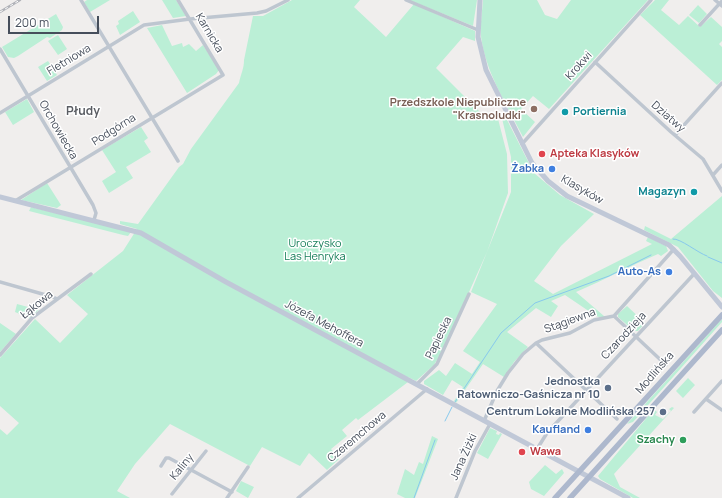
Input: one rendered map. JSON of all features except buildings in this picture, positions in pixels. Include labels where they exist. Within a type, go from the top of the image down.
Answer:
[{"type":"main road","name":"Modlińska","points":[[555,498],[722,315]]},
{"type":"main road","name":"Modlińska","points":[[570,498],[722,330]]},
{"type":"street","points":[[81,0],[178,161]]},
{"type":"street","name":"Karnicka","points":[[178,0],[224,75]]},
{"type":"street","name":"Fletniowa","points":[[0,113],[144,26],[190,19],[257,13],[266,11],[288,0]]},
{"type":"street","points":[[406,0],[478,30]]},
{"type":"street","name":"Klasyków","points":[[480,0],[478,30],[480,50],[486,70],[522,144],[538,170],[563,194],[662,241],[674,249],[722,307]]},
{"type":"street","name":"Krokwi","points":[[522,144],[651,0]]},
{"type":"street","points":[[700,25],[721,3],[715,0]]},
{"type":"street","name":"Orchowiecka","points":[[0,49],[95,209],[94,220]]},
{"type":"street","name":"Dziatwy","points":[[595,62],[703,159],[722,191]]},
{"type":"street","name":"Podgórna","points":[[15,201],[152,117],[224,75]]},
{"type":"street","points":[[675,135],[722,82]]},
{"type":"street","points":[[713,175],[722,165]]},
{"type":"street","name":"Józefa Mehoffera","points":[[0,197],[134,231],[155,240],[227,283],[417,384],[588,478],[628,498]]},
{"type":"street","points":[[666,365],[614,316],[674,249]]},
{"type":"street","name":"Łąkowa","points":[[0,355],[32,318],[91,274]]},
{"type":"street","name":"Czarodzieja","points":[[537,449],[547,433],[694,274]]},
{"type":"street","points":[[0,282],[57,299]]},
{"type":"street","name":"Papieska","points":[[417,384],[437,364],[469,294]]},
{"type":"street","name":"Stągiewna","points":[[484,421],[497,390],[508,373],[523,354],[536,343],[570,333],[594,320],[614,316]]},
{"type":"street","points":[[536,343],[617,419]]},
{"type":"street","points":[[694,412],[722,382]]},
{"type":"street","name":"Czeremchowa","points":[[298,498],[427,390]]},
{"type":"street","points":[[706,399],[722,410]]},
{"type":"street","name":"Jana Żiżki","points":[[456,498],[475,451],[490,424]]},
{"type":"street","name":"Kaliny","points":[[172,494],[206,451]]},
{"type":"street","points":[[161,466],[167,457],[232,492]]},
{"type":"street","points":[[227,498],[248,467]]},
{"type":"street","points":[[596,469],[598,482]]},
{"type":"green space","points":[[87,0],[110,0],[90,12],[84,2]]},
{"type":"green space","points":[[162,0],[176,0],[186,16],[173,18]]},
{"type":"green space","name":"Uroczysko Las Henryka","points":[[292,0],[360,0],[354,7],[386,37],[414,4],[475,31],[475,41],[463,37],[436,68],[484,116],[491,112],[497,115],[507,154],[508,193],[487,252],[443,350],[434,365],[416,381],[408,377],[408,382],[358,420],[356,418],[342,430],[347,436],[331,449],[339,459],[327,470],[309,453],[300,466],[262,447],[250,466],[170,424],[135,464],[117,491],[130,498],[0,498],[0,429],[7,435],[19,423],[0,406],[0,358],[35,319],[60,343],[88,314],[67,295],[123,251],[137,229],[120,224],[120,221],[138,224],[179,167],[183,164],[191,149],[239,83],[244,66],[253,16],[263,16]]},
{"type":"green space","points":[[409,0],[477,0],[473,26]]},
{"type":"green space","points":[[483,0],[537,0],[545,15],[557,19],[571,0],[648,0],[549,109],[533,96],[521,109],[535,122],[523,137],[499,91],[485,55],[481,32]]},
{"type":"green space","points":[[655,0],[669,0],[661,10],[679,25],[688,16],[700,27],[711,17],[722,27],[722,41],[719,44],[722,47],[722,80],[717,85],[640,15]]},
{"type":"green space","points":[[698,5],[707,14],[699,23],[689,15]]},
{"type":"green space","points":[[133,11],[140,22],[120,35],[116,26],[119,24],[118,21]]},
{"type":"green space","points":[[56,14],[63,27],[62,30],[50,38],[47,37],[14,58],[8,57],[2,47]]},
{"type":"green space","points":[[162,25],[172,46],[182,43],[183,47],[189,44],[196,51],[203,45],[219,70],[216,74],[187,93],[147,28]]},
{"type":"green space","points":[[58,35],[67,49],[58,55],[48,41]]},
{"type":"green space","points":[[48,61],[57,75],[47,81],[38,67]]},
{"type":"green space","points":[[27,99],[34,112],[13,125],[5,112]]},
{"type":"green space","points":[[501,114],[504,114],[534,173],[560,195],[594,214],[561,246],[534,281],[553,294],[652,244],[646,241],[648,237],[666,246],[668,251],[661,256],[658,254],[576,292],[604,316],[609,316],[602,318],[596,316],[565,295],[551,301],[558,306],[551,317],[536,308],[507,332],[528,347],[514,362],[504,377],[483,364],[456,403],[454,401],[463,387],[452,380],[443,395],[424,384],[424,381],[439,370],[446,376],[455,363],[472,374],[480,362],[463,351],[497,304],[471,292],[511,192],[511,157]]},
{"type":"green space","points":[[141,127],[148,138],[144,141],[151,152],[126,167],[133,178],[109,193],[102,181],[116,172],[102,150]]},
{"type":"green space","points":[[47,183],[61,205],[57,208],[21,200]]},
{"type":"green space","points":[[722,196],[722,298],[713,291],[678,247],[644,230],[645,226],[671,239]]},
{"type":"green space","points":[[31,207],[131,232],[128,236],[123,235],[29,211]]},
{"type":"green space","points":[[17,304],[39,310],[29,318],[15,312]]},
{"type":"green space","points":[[627,306],[645,323],[638,331],[634,331],[618,317],[618,314]]},
{"type":"green space","points":[[722,319],[722,322],[633,422],[627,424]]},
{"type":"green space","points":[[0,323],[16,334],[0,352]]},
{"type":"green space","points":[[688,378],[695,385],[683,398],[676,391]]},
{"type":"green space","points":[[672,407],[674,408],[614,474],[620,487],[640,498],[633,498],[600,479],[598,476],[654,409],[657,412],[655,415],[663,419],[671,411],[669,409]]},
{"type":"green space","points":[[490,428],[497,431],[496,434],[502,434],[488,459],[477,453]]},
{"type":"green space","points":[[432,436],[438,439],[415,498],[405,498],[397,494],[405,469],[414,475],[419,462],[423,464]]},
{"type":"green space","points":[[545,465],[556,474],[562,469],[564,473],[544,496],[531,489],[529,482]]},
{"type":"green space","points":[[241,481],[254,487],[248,498],[236,491]]},
{"type":"waterway","points":[[673,239],[676,239],[707,256]]},
{"type":"waterway","points":[[455,402],[501,333],[535,303],[609,276],[651,255]]},
{"type":"waterway","points":[[708,257],[722,263]]},
{"type":"waterway","points":[[445,421],[452,407]]},
{"type":"waterway","points":[[414,498],[435,440]]},
{"type":"railway","points":[[0,12],[20,0]]},
{"type":"place","name":"Przedszkole Niepubliczne \"Krasnoludki\"","points":[[534,109]]},
{"type":"place","name":"Portiernia","points":[[565,112]]},
{"type":"place","name":"Apteka Klasyków","points":[[542,154]]},
{"type":"place","name":"Żabka","points":[[552,169]]},
{"type":"place","name":"Magazyn","points":[[694,192]]},
{"type":"place","name":"Auto-As","points":[[669,272]]},
{"type":"place","name":"Jednostka Ratowniczo-Gaśnicza nr 10","points":[[608,388]]},
{"type":"place","name":"Centrum Lokalne Modlińska 257","points":[[663,412]]},
{"type":"place","name":"Kaufland","points":[[588,430]]},
{"type":"place","name":"Szachy","points":[[683,440]]},
{"type":"place","name":"Wawa","points":[[522,452]]},
{"type":"district","name":"Płudy","points":[[83,112]]}]
